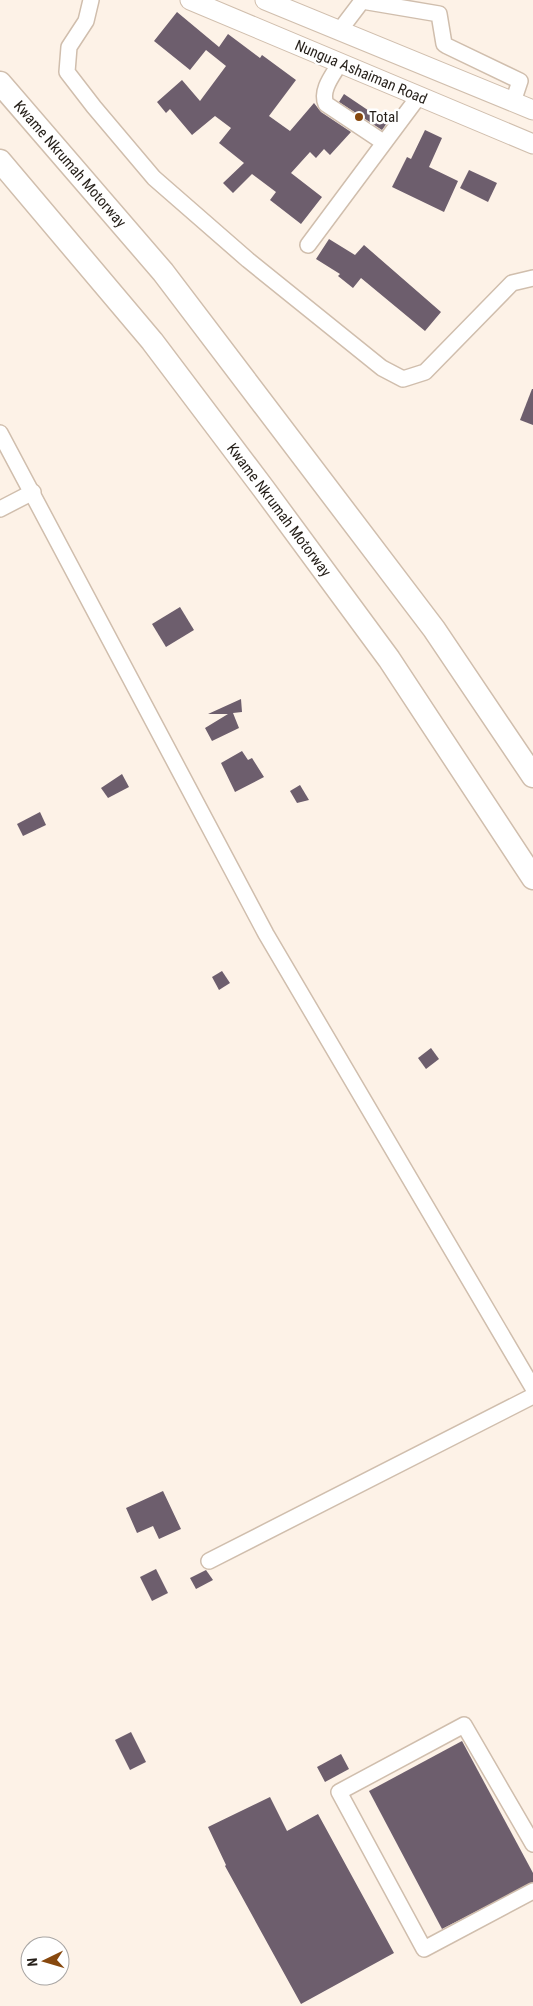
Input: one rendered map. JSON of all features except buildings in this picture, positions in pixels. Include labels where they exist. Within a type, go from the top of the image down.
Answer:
[{"type":"highway","name":"Kwame Nkrumah Motorway","points":[[0,83],[163,272],[434,629],[533,776]]},
{"type":"highway","name":"Kwame Nkrumah Motorway","points":[[0,161],[152,341],[263,488],[388,659],[533,878]]},
{"type":"main road","name":"Nungua Ashaiman Road","points":[[190,0],[533,144]]},
{"type":"main road","name":"Nungua Ashaiman Road","points":[[265,0],[533,110]]},
{"type":"street","points":[[92,0],[86,21],[69,47],[67,72],[94,107],[154,178],[248,260],[382,368],[404,379],[425,372],[512,283],[533,278]]},
{"type":"street","points":[[340,30],[362,0],[398,3],[440,14],[444,44],[527,80],[513,102]]},
{"type":"street","points":[[340,64],[326,87],[324,98],[326,104],[382,142]]},
{"type":"street","points":[[308,245],[382,142],[419,96]]},
{"type":"street","points":[[0,433],[266,934],[533,1388]]},
{"type":"street","points":[[0,509],[33,492]]},
{"type":"street","points":[[208,1561],[533,1396]]},
{"type":"street","points":[[533,1844],[464,1725],[339,1792],[424,1949],[533,1890]]},
{"type":"place","name":"Total","points":[[359,117]]}]
